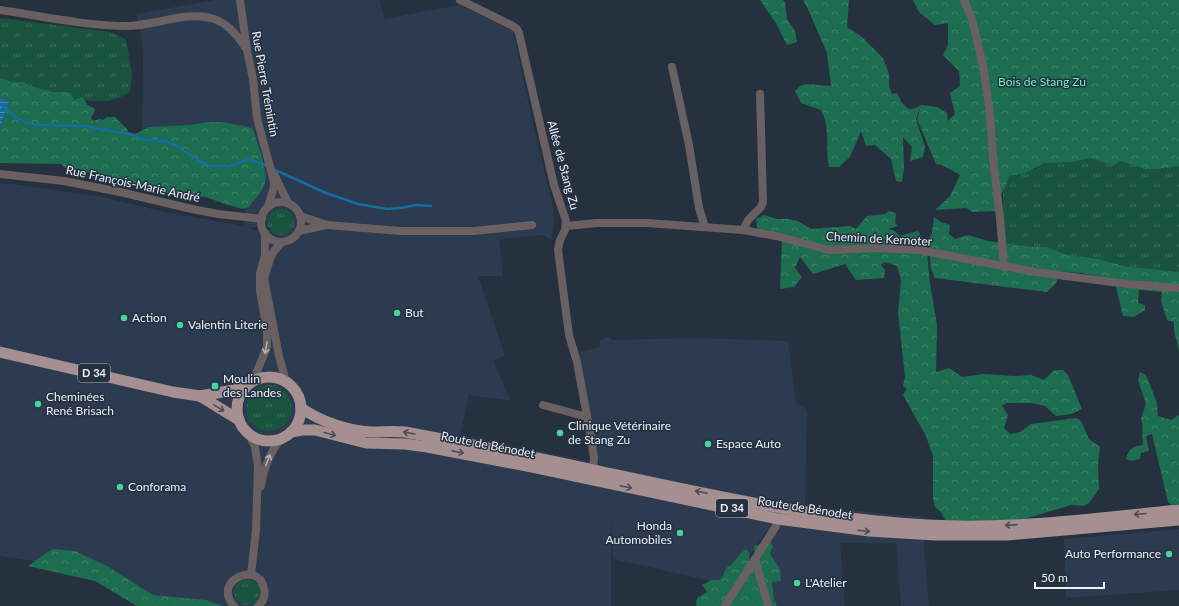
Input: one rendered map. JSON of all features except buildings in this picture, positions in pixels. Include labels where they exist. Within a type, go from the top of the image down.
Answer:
[{"type":"main road","name":"D 34","points":[[0,352],[173,392],[200,396],[249,385]]},
{"type":"main road","points":[[270,377],[286,382],[296,393],[301,408],[297,425],[291,432],[281,439],[264,441],[256,439],[241,426],[237,412],[237,404],[240,396],[249,385],[261,378],[270,377]]},
{"type":"main road","name":"D 34","points":[[200,396],[239,420]]},
{"type":"main road","name":"Route de Bénodet","points":[[301,408],[330,423],[359,431],[405,432],[738,500],[830,516],[929,526],[973,526],[1044,523],[1179,510]]},
{"type":"main road","name":"Route de Bénodet","points":[[291,432],[315,430],[359,442],[420,446],[532,467],[778,518],[869,532],[1006,536],[1179,520]]},
{"type":"street","name":"Allée de Stang Zu","points":[[460,0],[517,29],[554,185],[563,210],[566,226],[565,232],[560,237],[558,250],[569,335],[577,362],[594,452],[593,470]]},
{"type":"street","points":[[964,0],[972,19],[983,66],[990,106],[994,168],[1004,267]]},
{"type":"street","name":"Rue Pierre Trémintin","points":[[240,1],[253,79],[257,118],[271,168],[288,203]]},
{"type":"street","points":[[0,10],[117,26],[144,25],[185,18],[206,17],[220,22],[232,30],[247,50]]},
{"type":"street","points":[[672,67],[689,145],[699,208],[705,227]]},
{"type":"street","points":[[743,230],[748,220],[761,207],[763,202],[760,94]]},
{"type":"street","name":"Rue Pierre Trémintin","points":[[268,207],[274,187],[271,168]]},
{"type":"street","name":"Rue François-Marie André","points":[[0,174],[71,182],[192,209],[218,214],[262,219]]},
{"type":"street","points":[[274,203],[288,203],[294,207],[300,216],[301,224],[299,231],[294,238],[282,242],[275,241],[269,238],[262,228],[262,219],[268,207],[274,203]]},
{"type":"street","points":[[300,216],[327,225],[400,231],[474,231],[532,225]]},
{"type":"street","name":"Chemin de Kernoter","points":[[566,226],[624,222],[662,223],[743,230],[776,236],[829,250],[878,248],[919,250],[1004,267],[1128,284],[1179,288]]},
{"type":"street","points":[[299,231],[327,225]]},
{"type":"street","points":[[249,385],[268,347],[260,291],[260,273],[265,256],[265,233]]},
{"type":"street","points":[[282,242],[274,251],[264,278],[279,356],[286,382]]},
{"type":"street","points":[[543,405],[587,416]]},
{"type":"street","points":[[249,434],[256,452],[257,511],[251,575]]},
{"type":"street","points":[[257,511],[265,467],[272,451],[281,439]]},
{"type":"street","points":[[532,467],[546,465],[588,473],[593,470],[596,477],[605,482]]},
{"type":"street","points":[[725,606],[776,526],[778,518],[785,514],[811,518],[818,514]]},
{"type":"street","points":[[830,516],[835,527]]},
{"type":"street","points":[[755,559],[768,606]]},
{"type":"street","points":[[234,606],[229,598],[229,587],[232,582],[240,576],[251,575],[260,580],[264,589],[263,599],[258,606]]},
{"type":"shaded area","points":[[215,0],[380,0],[384,19],[459,5],[513,31],[553,208],[554,219],[551,240],[546,236],[541,235],[499,239],[503,276],[478,276],[505,356],[493,361],[511,401],[469,395],[460,435],[598,463],[579,352],[600,347],[600,340],[609,337],[611,340],[697,338],[788,341],[796,403],[807,410],[805,504],[835,509],[925,517],[924,546],[929,606],[901,606],[896,543],[840,543],[845,606],[771,606],[763,556],[775,534],[767,531],[730,585],[613,559],[611,515],[611,606],[163,606],[97,570],[0,556],[0,183],[102,197],[165,212],[244,226],[245,205],[142,135],[143,54],[137,14]],"holes":[[[246,227],[315,230],[254,230]]]},
{"type":"shaded area","points":[[1179,529],[1179,590],[1066,598],[1064,539]]},
{"type":"green space","points":[[760,0],[783,0],[785,3],[787,19],[795,31],[797,42],[787,45],[776,23]]},
{"type":"green space","points":[[803,0],[849,0],[847,27],[862,37],[883,58],[889,74],[889,86],[892,94],[897,93],[902,103],[909,109],[916,108],[921,105],[916,119],[925,147],[923,157],[910,161],[912,147],[903,137],[904,168],[902,182],[896,181],[891,159],[875,145],[866,146],[861,131],[850,157],[839,167],[829,167],[827,131],[821,110],[801,103],[795,91],[800,86],[806,84],[831,86],[827,53]]},
{"type":"green space","name":"Bois de Stang Zu","points":[[913,0],[1179,0],[1179,166],[1144,169],[1120,161],[1113,166],[1091,158],[1072,162],[1045,163],[1025,173],[1009,176],[1005,188],[995,204],[996,211],[973,212],[966,208],[935,210],[950,196],[960,175],[942,165],[936,164],[917,119],[921,105],[937,107],[947,113],[948,121],[955,114],[950,93],[960,86],[959,71],[943,55],[948,45],[948,23],[935,25],[919,12]]},
{"type":"green space","points":[[0,18],[110,32],[126,39],[132,75],[130,92],[117,99],[109,101],[89,101],[82,97],[73,100],[68,92],[53,92],[30,86],[23,82],[11,82],[0,78]]},
{"type":"green space","points":[[0,78],[12,82],[23,82],[30,86],[53,92],[68,92],[72,95],[74,100],[82,97],[87,105],[95,110],[91,118],[93,121],[99,119],[103,120],[107,117],[115,117],[127,129],[128,132],[135,134],[149,127],[190,125],[208,122],[222,122],[253,129],[264,165],[264,186],[249,207],[242,209],[206,197],[173,195],[145,186],[119,182],[109,176],[65,168],[61,164],[0,163],[0,128],[9,102],[0,98]]},
{"type":"green space","points":[[1091,158],[1113,166],[1120,161],[1144,169],[1179,166],[1179,272],[1124,266],[1099,259],[1003,257],[1003,192],[1009,176],[1035,169],[1045,163],[1072,162]]},
{"type":"green space","points":[[281,209],[290,213],[294,222],[290,231],[281,235],[272,231],[268,222],[272,213]]},
{"type":"green space","points":[[889,211],[896,213],[895,223],[898,226],[888,229],[895,231],[899,236],[918,231],[926,243],[930,284],[937,325],[936,372],[949,368],[962,377],[984,374],[1014,376],[1031,375],[1044,380],[1054,370],[1063,370],[1068,375],[1082,409],[1072,414],[1056,416],[1045,406],[1031,403],[1006,403],[1002,406],[1008,415],[1004,428],[1010,434],[1020,432],[1031,424],[1076,418],[1081,421],[1089,439],[1100,447],[1098,465],[1099,489],[1089,503],[1084,506],[1071,505],[1021,520],[966,523],[946,522],[941,512],[935,507],[933,499],[933,456],[926,436],[903,395],[907,389],[903,386],[905,377],[898,313],[901,280],[897,266],[885,262],[881,265],[885,270],[884,278],[856,280],[845,264],[813,274],[800,257],[795,268],[802,277],[794,287],[780,289],[782,240],[757,228],[756,219],[764,215],[777,219],[798,221],[811,229],[850,226],[856,229],[867,216],[885,214]]},
{"type":"green space","points":[[934,217],[941,222],[950,225],[949,234],[955,239],[968,235],[988,241],[1032,247],[1046,247],[1067,255],[1099,259],[1124,266],[1179,272],[1179,351],[1174,330],[1174,322],[1167,320],[1161,301],[1162,292],[1139,290],[1138,303],[1145,305],[1145,310],[1134,317],[1123,316],[1116,287],[1110,279],[1083,273],[1057,271],[1057,282],[1047,292],[935,278],[931,269],[928,240],[932,233]]},
{"type":"green space","points":[[1140,372],[1146,375],[1157,403],[1158,416],[1171,420],[1179,415],[1179,504],[1172,505],[1168,502],[1152,434],[1146,436],[1149,451],[1141,453],[1140,459],[1131,461],[1126,459],[1132,449],[1136,446],[1143,445],[1141,418],[1146,404],[1138,380]]},
{"type":"green space","points":[[274,385],[286,391],[291,399],[291,417],[286,425],[278,430],[264,431],[252,425],[247,417],[246,403],[252,391],[260,386]]},
{"type":"green space","points":[[769,541],[773,546],[770,554],[780,569],[781,581],[772,582],[774,602],[776,602],[777,606],[696,606],[697,598],[707,592],[702,585],[712,580],[719,580],[723,576],[726,568],[731,565],[746,549],[749,553],[750,566],[755,554],[754,546]]},
{"type":"green space","points":[[52,549],[75,551],[107,566],[153,595],[206,600],[223,606],[137,606],[95,581],[28,566]]},
{"type":"green space","points":[[247,579],[256,583],[260,592],[256,601],[247,605],[238,601],[234,592],[238,583]]},
{"type":"water","points":[[0,98],[9,102],[0,128]]},
{"type":"waterway","points":[[0,104],[14,116],[26,123],[83,126],[129,134],[145,140],[165,141],[175,145],[201,162],[211,166],[232,166],[249,159],[267,166]]},
{"type":"waterway","points":[[273,169],[326,193],[358,204],[387,209],[416,205],[431,206]]},
{"type":"place","name":"But","points":[[397,313]]},
{"type":"place","name":"Action","points":[[124,318]]},
{"type":"place","name":"Valentin Literie","points":[[180,325]]},
{"type":"place","name":"Moulin des Landes","points":[[215,386]]},
{"type":"place","name":"Cheminées René Brisach","points":[[38,404]]},
{"type":"place","name":"Clinique Vétérinaire de Stang Zu","points":[[560,433]]},
{"type":"place","name":"Espace Auto","points":[[708,444]]},
{"type":"place","name":"Conforama","points":[[120,487]]},
{"type":"place","name":"Honda Automobiles","points":[[680,533]]},
{"type":"place","name":"Auto Performance","points":[[1169,554]]},
{"type":"place","name":"L'Atelier","points":[[797,583]]}]
